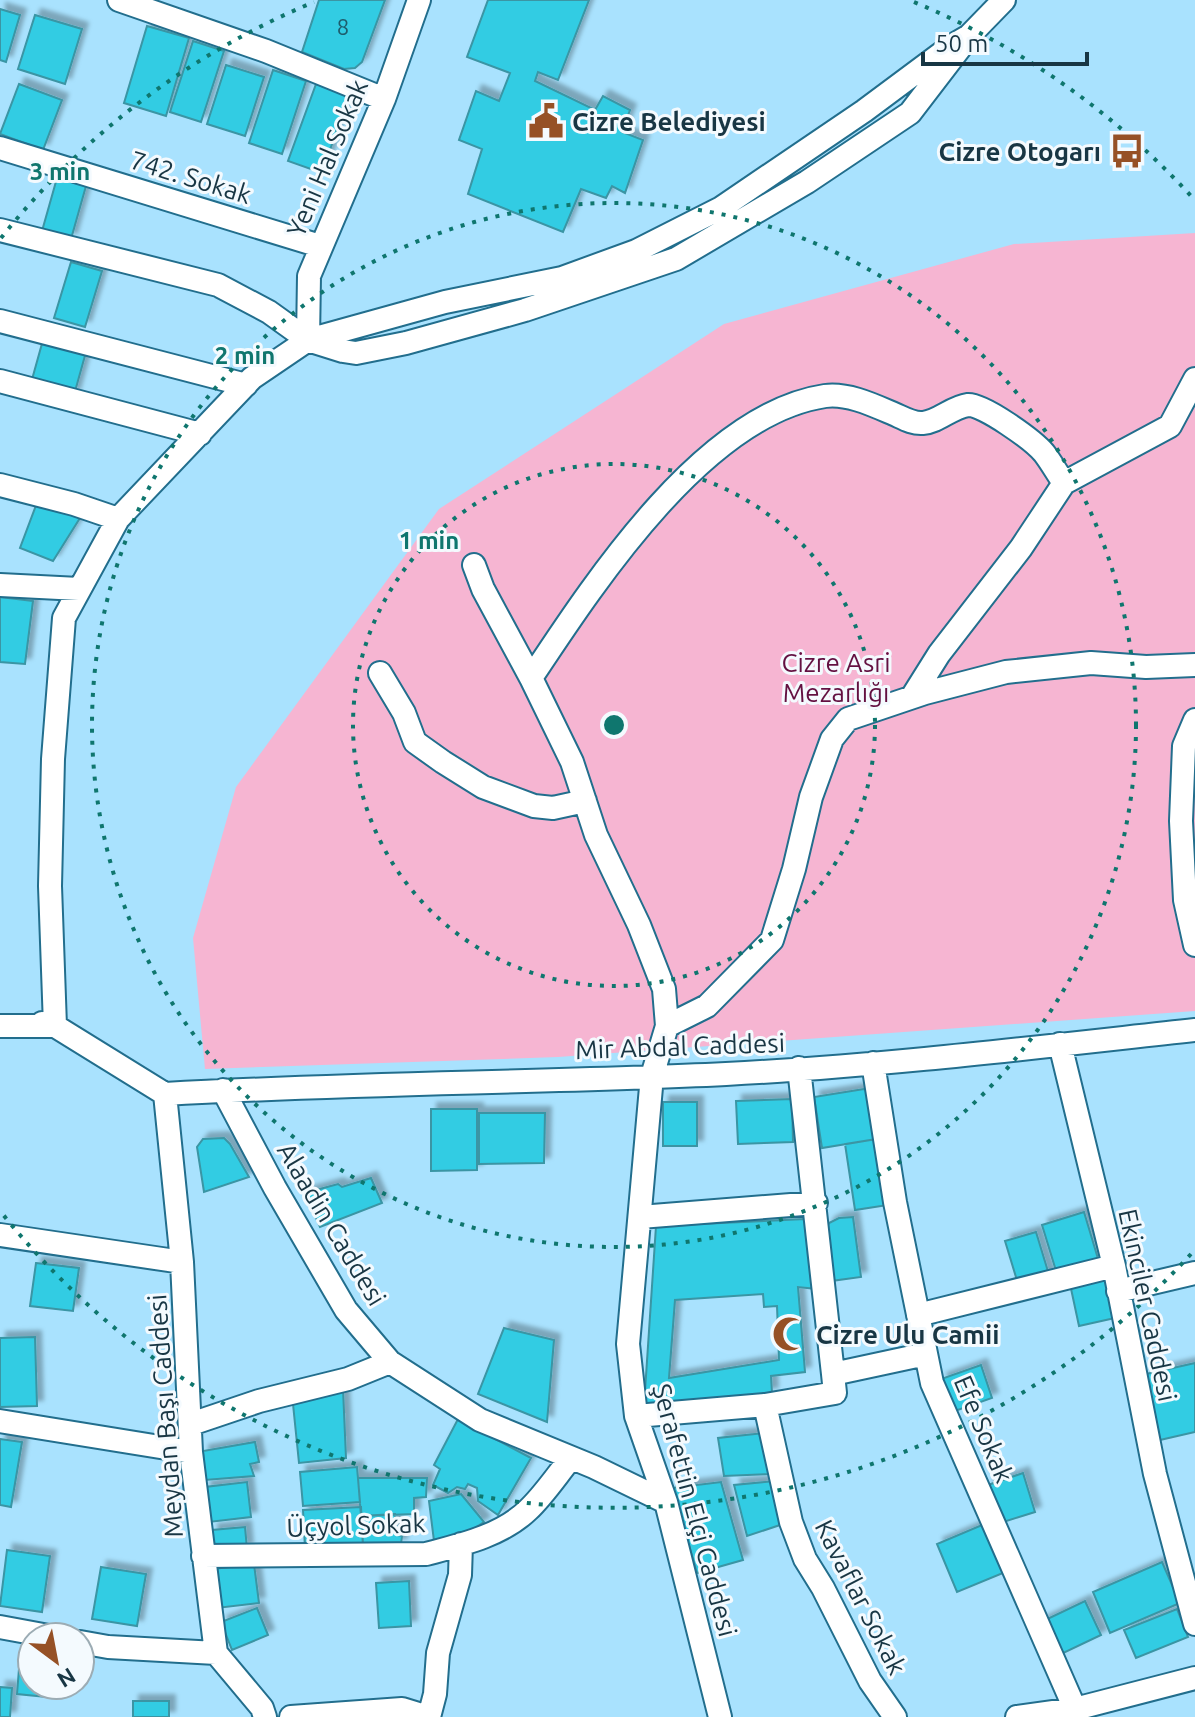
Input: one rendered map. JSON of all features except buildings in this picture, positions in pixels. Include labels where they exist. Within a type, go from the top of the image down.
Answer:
[{"type":"street","points":[[119,0],[266,51],[384,99]]},
{"type":"street","name":"Yeni Hal Sokak","points":[[308,340],[309,276],[384,99],[419,0]]},
{"type":"street","points":[[55,1026],[50,886],[53,759],[64,618],[118,519],[252,378],[308,340],[445,302],[562,278],[636,251],[721,208],[864,111],[969,36],[1004,0]]},
{"type":"street","name":"742. Sokak","points":[[0,148],[320,246]]},
{"type":"street","points":[[0,230],[218,285],[269,312],[308,340]]},
{"type":"street","points":[[0,321],[246,385]]},
{"type":"street","points":[[912,697],[939,654],[1021,548],[1064,483],[1170,426],[1195,379]]},
{"type":"street","points":[[0,381],[200,434]]},
{"type":"street","points":[[531,678],[625,545],[702,460],[760,417],[824,396],[843,396],[911,421],[925,423],[956,408],[972,405],[992,414],[1043,451],[1064,483]]},
{"type":"street","points":[[0,485],[118,519]]},
{"type":"street","points":[[474,565],[483,589],[572,762],[596,835],[639,925],[664,989],[667,1026],[707,1006],[772,940],[794,869],[811,797],[832,739],[848,719],[912,697],[1006,672],[1091,663],[1146,667],[1195,665]]},
{"type":"street","points":[[0,585],[79,589]]},
{"type":"street","points":[[380,673],[404,713],[415,742],[483,787],[534,806],[553,808],[585,801]]},
{"type":"street","points":[[1195,720],[1184,746],[1181,821],[1190,867],[1185,900],[1195,945]]},
{"type":"street","points":[[0,1012],[55,1026],[165,1094]]},
{"type":"street","points":[[0,1026],[55,1026]]},
{"type":"street","name":"Şerafettin Elçi Caddesi","points":[[667,1026],[652,1076],[628,1344],[636,1416],[666,1502],[720,1717]]},
{"type":"street","name":"Mir Abdal Caddesi","points":[[165,1094],[799,1068],[1195,1030]]},
{"type":"street","name":"Ekinciler Caddesi","points":[[1060,1044],[1114,1266],[1155,1474],[1195,1624]]},
{"type":"street","name":"Efe Sokak","points":[[873,1063],[895,1202],[932,1383],[1075,1709]]},
{"type":"street","points":[[636,1416],[765,1405],[835,1393],[799,1068]]},
{"type":"street","name":"Alaadin Caddesi","points":[[223,1090],[275,1188],[346,1310],[390,1362],[480,1420],[666,1502]]},
{"type":"street","name":"Meydan Başı Caddesi","points":[[165,1094],[182,1262],[191,1452],[216,1653]]},
{"type":"street","points":[[640,1217],[816,1203]]},
{"type":"street","points":[[0,1235],[182,1262]]},
{"type":"street","points":[[918,1315],[1114,1266]]},
{"type":"street","points":[[1118,1291],[1195,1273]]},
{"type":"street","points":[[833,1374],[926,1354]]},
{"type":"street","points":[[191,1424],[259,1401],[348,1379],[390,1362]]},
{"type":"street","name":"Kavaflar Sokak","points":[[765,1405],[791,1522],[805,1559],[870,1681],[895,1717]]},
{"type":"street","points":[[0,1421],[191,1452]]},
{"type":"street","name":"Üçyol Sokak","points":[[203,1556],[426,1554],[505,1527],[527,1510],[571,1458]]},
{"type":"street","points":[[291,1717],[402,1709],[429,1717],[435,1694],[438,1653],[460,1575],[461,1544]]},
{"type":"street","points":[[96,1645],[216,1653],[262,1708],[265,1717]]},
{"type":"street","points":[[1017,1717],[1075,1709],[1195,1678]]},
{"type":"green space","name":"Cizre Asri Mezarlığı","points":[[1195,233],[1195,1011],[558,1057],[205,1069],[193,938],[236,787],[439,509],[724,324],[1014,244]]},
{"type":"place","name":"Cizre Belediyesi","points":[[546,121]]},
{"type":"place","name":"Cizre Otogarı","points":[[1127,151]]},
{"type":"place","name":"Cizre Ulu Camii","points":[[790,1334]]}]
